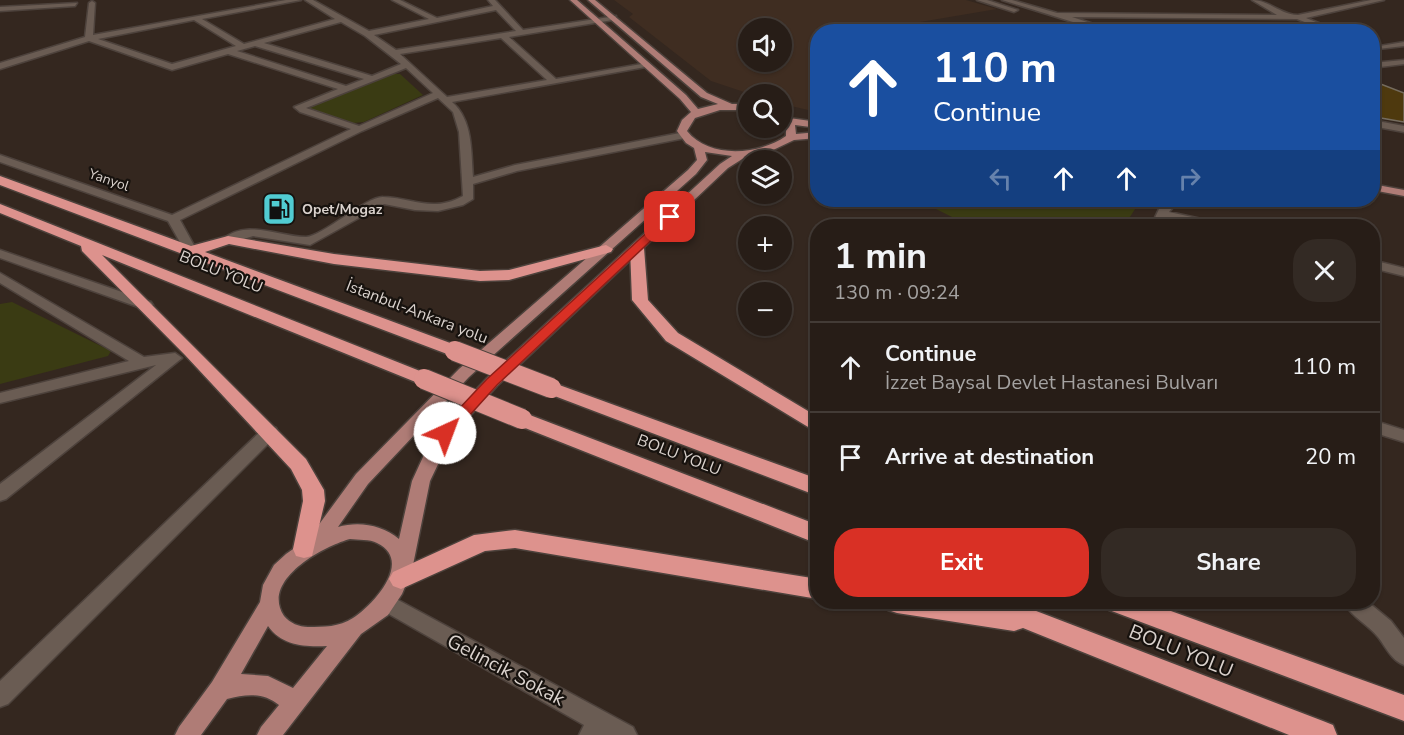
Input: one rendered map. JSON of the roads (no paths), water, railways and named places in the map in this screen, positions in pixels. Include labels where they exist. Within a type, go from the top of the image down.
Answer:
[{"type":"highway","name":"İstanbul-Ankara yolu","points":[[0,180],[810,485]]},
{"type":"highway","name":"BOLU YOLU","points":[[0,208],[522,419],[810,532]]},
{"type":"highway","points":[[80,240],[146,305],[183,354],[270,432],[299,464],[313,490],[311,545]]},
{"type":"highway","points":[[191,251],[228,240],[334,259],[480,276],[509,274],[533,269],[606,249]]},
{"type":"highway","points":[[637,248],[640,300],[652,316],[672,336],[810,421]]},
{"type":"highway","points":[[401,575],[482,542],[515,539],[810,588]]},
{"type":"highway","points":[[941,609],[1049,626]]},
{"type":"highway","name":"BOLU YOLU","points":[[1004,609],[1323,735]]},
{"type":"highway","points":[[1137,609],[1404,708]]},
{"type":"main road","points":[[573,0],[683,97],[697,113]]},
{"type":"main road","points":[[591,0],[704,95],[733,106]]},
{"type":"main road","points":[[738,106],[697,113],[683,126],[685,135],[699,146],[720,152],[738,153]]},
{"type":"main road","points":[[792,120],[810,124]]},
{"type":"main road","points":[[792,137],[810,136]]},
{"type":"main road","points":[[769,150],[790,138]]},
{"type":"main road","points":[[187,735],[220,690],[270,604],[273,586],[284,568],[311,545],[362,479],[464,373],[696,168],[702,160],[699,146]]},
{"type":"main road","points":[[270,604],[277,623],[296,636],[323,638],[353,629],[372,618],[387,603],[401,575],[421,482],[431,457],[445,433],[492,382],[724,166],[738,157]]},
{"type":"main road","points":[[1380,188],[1404,193]]},
{"type":"main road","points":[[311,545],[350,531],[378,533],[389,539],[397,548],[401,558],[401,575]]},
{"type":"main road","points":[[269,735],[353,629]]},
{"type":"main road","points":[[220,690],[239,684],[256,683],[271,686],[284,693],[293,703]]},
{"type":"street","points":[[65,0],[75,4]]},
{"type":"street","points":[[0,66],[89,38],[298,0]]},
{"type":"street","points":[[228,240],[252,232],[310,241],[382,200],[407,206],[447,207],[460,204],[469,197],[464,132],[457,111],[394,53],[368,34],[308,0]]},
{"type":"street","points":[[395,0],[436,20]]},
{"type":"street","points":[[491,0],[522,33]]},
{"type":"street","points":[[980,0],[1062,24]]},
{"type":"street","points":[[1005,0],[1088,24]]},
{"type":"street","points":[[1255,0],[1286,17]]},
{"type":"street","points":[[1058,15],[1299,17],[1381,0]]},
{"type":"street","points":[[0,9],[102,2]]},
{"type":"street","points":[[89,38],[92,3]]},
{"type":"street","points":[[368,34],[498,7]]},
{"type":"street","points":[[1299,17],[1317,24]]},
{"type":"street","points":[[195,18],[243,47]]},
{"type":"street","points":[[394,53],[613,18]]},
{"type":"street","points":[[89,38],[172,67],[342,19]]},
{"type":"street","points":[[503,36],[553,81]]},
{"type":"street","points":[[257,44],[371,78]]},
{"type":"street","points":[[1380,46],[1404,44]]},
{"type":"street","points":[[1380,47],[1400,53]]},
{"type":"street","points":[[228,51],[344,88]]},
{"type":"street","points":[[1380,56],[1400,53]]},
{"type":"street","points":[[1380,65],[1404,62]]},
{"type":"street","points":[[359,129],[299,107],[407,65]]},
{"type":"street","points":[[191,251],[173,219],[359,129],[443,97],[647,66]]},
{"type":"street","points":[[1380,124],[1404,129]]},
{"type":"street","points":[[469,182],[515,168],[685,135]]},
{"type":"street","name":"Yanyol","points":[[0,158],[173,219]]},
{"type":"street","points":[[1172,207],[1200,219]]},
{"type":"street","points":[[0,254],[146,305]]},
{"type":"street","points":[[1380,266],[1404,272]]},
{"type":"street","points":[[0,277],[142,362]]},
{"type":"street","points":[[0,398],[142,362],[183,354]]},
{"type":"street","points":[[0,494],[183,354]]},
{"type":"street","points":[[1380,428],[1404,436]]},
{"type":"street","points":[[0,696],[270,432]]},
{"type":"street","name":"Gelincik Sokak","points":[[387,603],[594,727],[625,735]]},
{"type":"street","points":[[1362,609],[1384,628],[1404,655]]},
{"type":"place","name":"Opet/Mogaz","points":[[279,209]]}]
